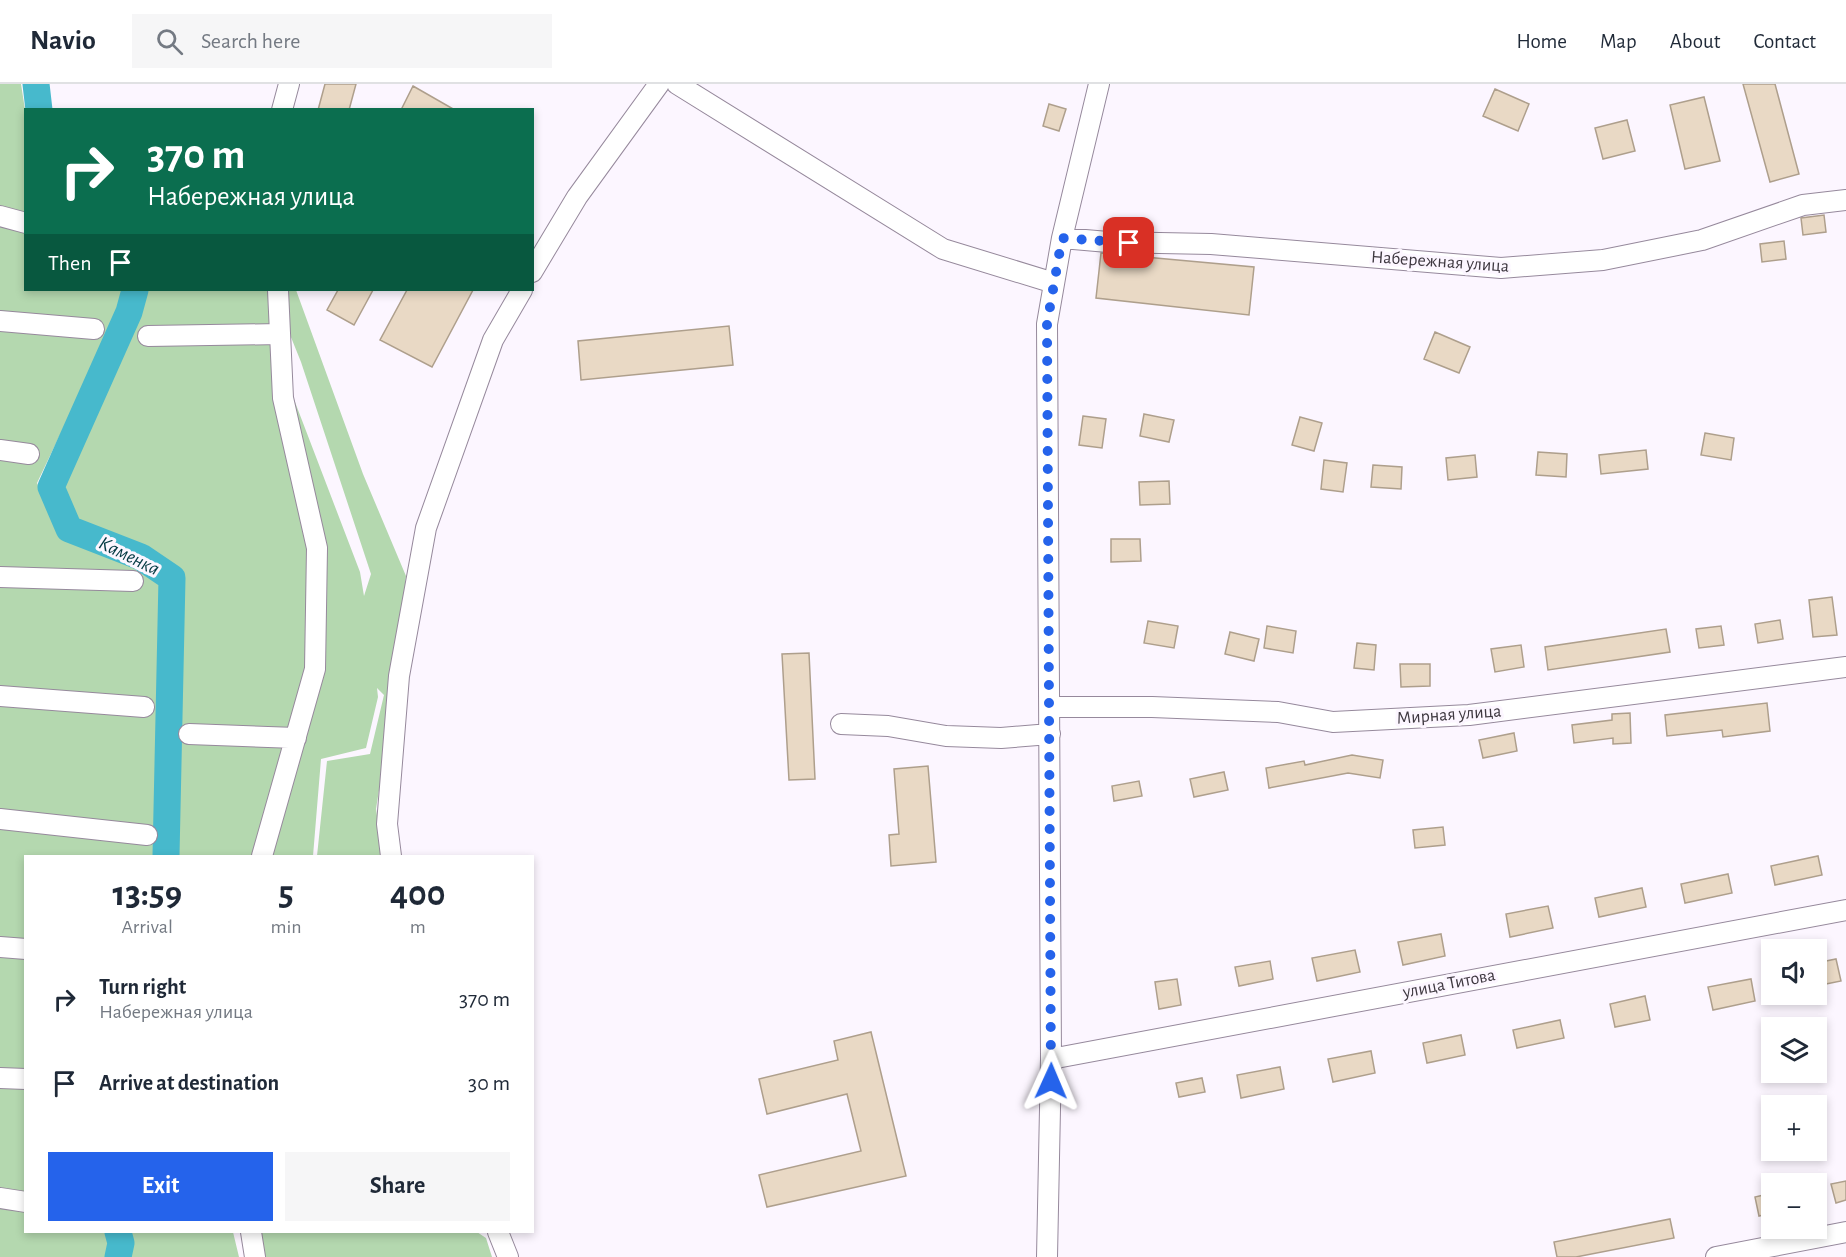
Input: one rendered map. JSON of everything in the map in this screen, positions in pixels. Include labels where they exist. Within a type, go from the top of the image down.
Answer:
[{"type":"street","points":[[283,108],[289,84]]},
{"type":"street","points":[[534,269],[577,196],[659,84]]},
{"type":"street","points":[[677,84],[943,249],[1054,283]]},
{"type":"street","points":[[1047,1257],[1051,1059],[1047,324],[1062,238],[1099,84]]},
{"type":"street","name":"Набережная улица","points":[[1062,238],[1108,242],[1211,244],[1501,268],[1603,260],[1702,240],[1803,205],[1846,200]]},
{"type":"street","points":[[0,216],[24,222]]},
{"type":"street","points":[[262,855],[315,669],[317,548],[284,398],[278,291]]},
{"type":"street","points":[[391,855],[387,825],[399,676],[426,528],[493,340],[521,291]]},
{"type":"street","points":[[0,321],[94,329]]},
{"type":"street","points":[[148,336],[280,334]]},
{"type":"street","points":[[0,450],[29,454]]},
{"type":"street","points":[[0,577],[133,581]]},
{"type":"street","name":"Мирная улица","points":[[1050,707],[1152,707],[1278,712],[1333,722],[1469,715],[1846,666]]},
{"type":"street","points":[[0,696],[144,707]]},
{"type":"street","points":[[841,724],[888,726],[946,736],[1001,738],[1050,734]]},
{"type":"street","points":[[189,734],[296,738]]},
{"type":"street","points":[[0,819],[147,834]]},
{"type":"street","name":"улица Титова","points":[[1051,1059],[1846,910]]},
{"type":"street","points":[[0,947],[24,949]]},
{"type":"street","points":[[0,1078],[24,1079]]},
{"type":"street","points":[[0,1198],[24,1202]]},
{"type":"street","points":[[1716,1257],[1846,1232]]},
{"type":"street","points":[[251,1233],[255,1257]]},
{"type":"street","points":[[498,1233],[508,1257]]},
{"type":"green space","points":[[0,84],[21,84],[25,108],[24,291],[123,291],[120,309],[37,483],[61,538],[137,566],[163,582],[157,855],[24,855],[24,1233],[113,1233],[116,1241],[112,1257],[0,1257]]},
{"type":"green space","points":[[144,291],[296,291],[363,474],[406,576],[396,683],[376,809],[383,855],[317,855],[327,761],[370,754],[384,695],[377,688],[378,697],[366,748],[321,759],[313,855],[173,855],[178,577],[148,550],[77,522],[61,485],[140,309]],"holes":[[[280,310],[301,362],[371,574],[364,596],[360,572],[269,334],[270,312]]]},
{"type":"green space","points":[[125,1233],[233,1233],[239,1257],[127,1257],[129,1247]]},
{"type":"green space","points":[[243,1233],[478,1233],[486,1238],[492,1257],[250,1257]]},
{"type":"building","points":[[325,84],[356,84],[350,108],[319,108]]},
{"type":"building","points":[[1743,84],[1775,84],[1799,174],[1770,182]]},
{"type":"building","points":[[413,86],[452,108],[402,108]]},
{"type":"building","points":[[1495,89],[1529,104],[1518,131],[1483,116]]},
{"type":"building","points":[[1704,97],[1720,161],[1685,169],[1670,105]]},
{"type":"building","points":[[1049,104],[1066,109],[1059,131],[1043,126]]},
{"type":"building","points":[[1627,120],[1635,151],[1603,159],[1595,128]]},
{"type":"building","points":[[1824,215],[1826,232],[1803,235],[1801,218]]},
{"type":"building","points":[[1784,241],[1786,259],[1762,262],[1760,244]]},
{"type":"building","points":[[1101,253],[1254,267],[1249,315],[1096,298]]},
{"type":"building","points":[[337,291],[372,291],[354,325],[327,310]]},
{"type":"building","points":[[406,291],[472,291],[432,367],[380,340]]},
{"type":"building","points":[[729,326],[733,365],[581,380],[578,341]]},
{"type":"building","points":[[1435,332],[1470,347],[1459,373],[1424,359]]},
{"type":"building","points":[[1144,414],[1174,420],[1169,442],[1140,436]]},
{"type":"building","points":[[1083,416],[1106,419],[1102,448],[1079,445]]},
{"type":"building","points":[[1300,417],[1322,423],[1314,451],[1292,445]]},
{"type":"building","points":[[1705,433],[1734,438],[1731,460],[1701,455]]},
{"type":"building","points":[[1646,450],[1648,469],[1601,474],[1599,455]]},
{"type":"building","points":[[1538,452],[1567,454],[1566,477],[1536,475]]},
{"type":"building","points":[[1475,455],[1477,477],[1448,480],[1446,458]]},
{"type":"building","points":[[1324,460],[1347,463],[1343,492],[1321,489]]},
{"type":"building","points":[[1373,465],[1402,467],[1401,489],[1371,487]]},
{"type":"building","points":[[1169,481],[1170,504],[1140,505],[1139,482]]},
{"type":"building","points":[[1111,539],[1140,539],[1141,561],[1111,562]]},
{"type":"building","points":[[1832,597],[1837,635],[1813,637],[1809,600]]},
{"type":"building","points":[[1780,620],[1783,639],[1758,643],[1755,624]]},
{"type":"building","points":[[1148,621],[1178,626],[1174,648],[1144,643]]},
{"type":"building","points":[[1267,626],[1296,631],[1293,653],[1264,648]]},
{"type":"building","points":[[1721,626],[1724,645],[1699,648],[1696,629]]},
{"type":"building","points":[[1666,629],[1670,652],[1548,670],[1545,647]]},
{"type":"building","points":[[1230,632],[1259,639],[1254,661],[1225,654]]},
{"type":"building","points":[[1357,643],[1376,645],[1374,670],[1354,668]]},
{"type":"building","points":[[1521,645],[1524,667],[1495,672],[1491,649]]},
{"type":"building","points":[[809,653],[815,779],[789,780],[782,654]]},
{"type":"building","points":[[1400,664],[1430,664],[1430,686],[1401,687]]},
{"type":"building","points":[[1767,703],[1770,731],[1723,737],[1722,730],[1667,736],[1665,715]]},
{"type":"building","points":[[1630,713],[1631,743],[1613,744],[1613,738],[1574,743],[1572,725],[1612,720],[1612,714]]},
{"type":"building","points":[[1514,733],[1517,751],[1483,758],[1479,740]]},
{"type":"building","points":[[1352,755],[1383,760],[1380,778],[1348,773],[1269,788],[1266,768],[1304,761],[1305,765]]},
{"type":"building","points":[[928,766],[936,862],[891,866],[889,835],[899,834],[894,769]]},
{"type":"building","points":[[1224,772],[1228,790],[1194,797],[1190,779]]},
{"type":"building","points":[[1139,781],[1142,796],[1114,801],[1112,786]]},
{"type":"building","points":[[1443,827],[1445,845],[1415,848],[1413,830]]},
{"type":"building","points":[[1818,856],[1822,875],[1775,885],[1771,866]]},
{"type":"building","points":[[1728,874],[1732,893],[1685,903],[1681,884]]},
{"type":"building","points":[[1642,888],[1646,907],[1599,917],[1595,898]]},
{"type":"building","points":[[1548,906],[1553,928],[1510,937],[1506,914]]},
{"type":"building","points":[[1441,934],[1445,956],[1403,965],[1398,942]]},
{"type":"building","points":[[1355,950],[1360,972],[1317,981],[1312,958]]},
{"type":"building","points":[[1836,959],[1841,981],[1827,984],[1827,961]]},
{"type":"building","points":[[1270,961],[1273,979],[1239,986],[1235,967]]},
{"type":"building","points":[[1177,979],[1181,1005],[1159,1009],[1155,982]]},
{"type":"building","points":[[1751,979],[1755,1001],[1713,1010],[1708,987]]},
{"type":"building","points":[[1645,996],[1650,1020],[1615,1027],[1610,1004]]},
{"type":"building","points":[[1560,1020],[1564,1038],[1517,1048],[1513,1030]]},
{"type":"building","points":[[871,1032],[906,1176],[767,1207],[759,1175],[861,1151],[847,1094],[767,1114],[759,1079],[838,1060],[834,1041]]},
{"type":"building","points":[[1461,1035],[1465,1055],[1427,1063],[1423,1043]]},
{"type":"building","points":[[1371,1051],[1375,1073],[1333,1082],[1328,1059]]},
{"type":"building","points":[[1280,1067],[1284,1089],[1241,1098],[1237,1075]]},
{"type":"building","points":[[1202,1078],[1205,1092],[1179,1097],[1176,1083]]},
{"type":"building","points":[[1846,1181],[1846,1200],[1836,1203],[1831,1184]]},
{"type":"building","points":[[1761,1196],[1761,1216],[1759,1216],[1755,1197]]},
{"type":"building","points":[[1670,1219],[1674,1238],[1576,1257],[1557,1257],[1554,1242]]},
{"type":"waterway","name":"Каменка","points":[[36,84],[39,108]]},
{"type":"waterway","name":"Каменка","points":[[135,291],[129,312],[51,487],[69,529],[141,557],[172,578],[166,855]]},
{"type":"waterway","name":"Каменка","points":[[118,1233],[121,1243],[118,1257]]},
{"type":"route","points":[[1051,1081],[1047,324],[1062,238],[1129,243]]}]
